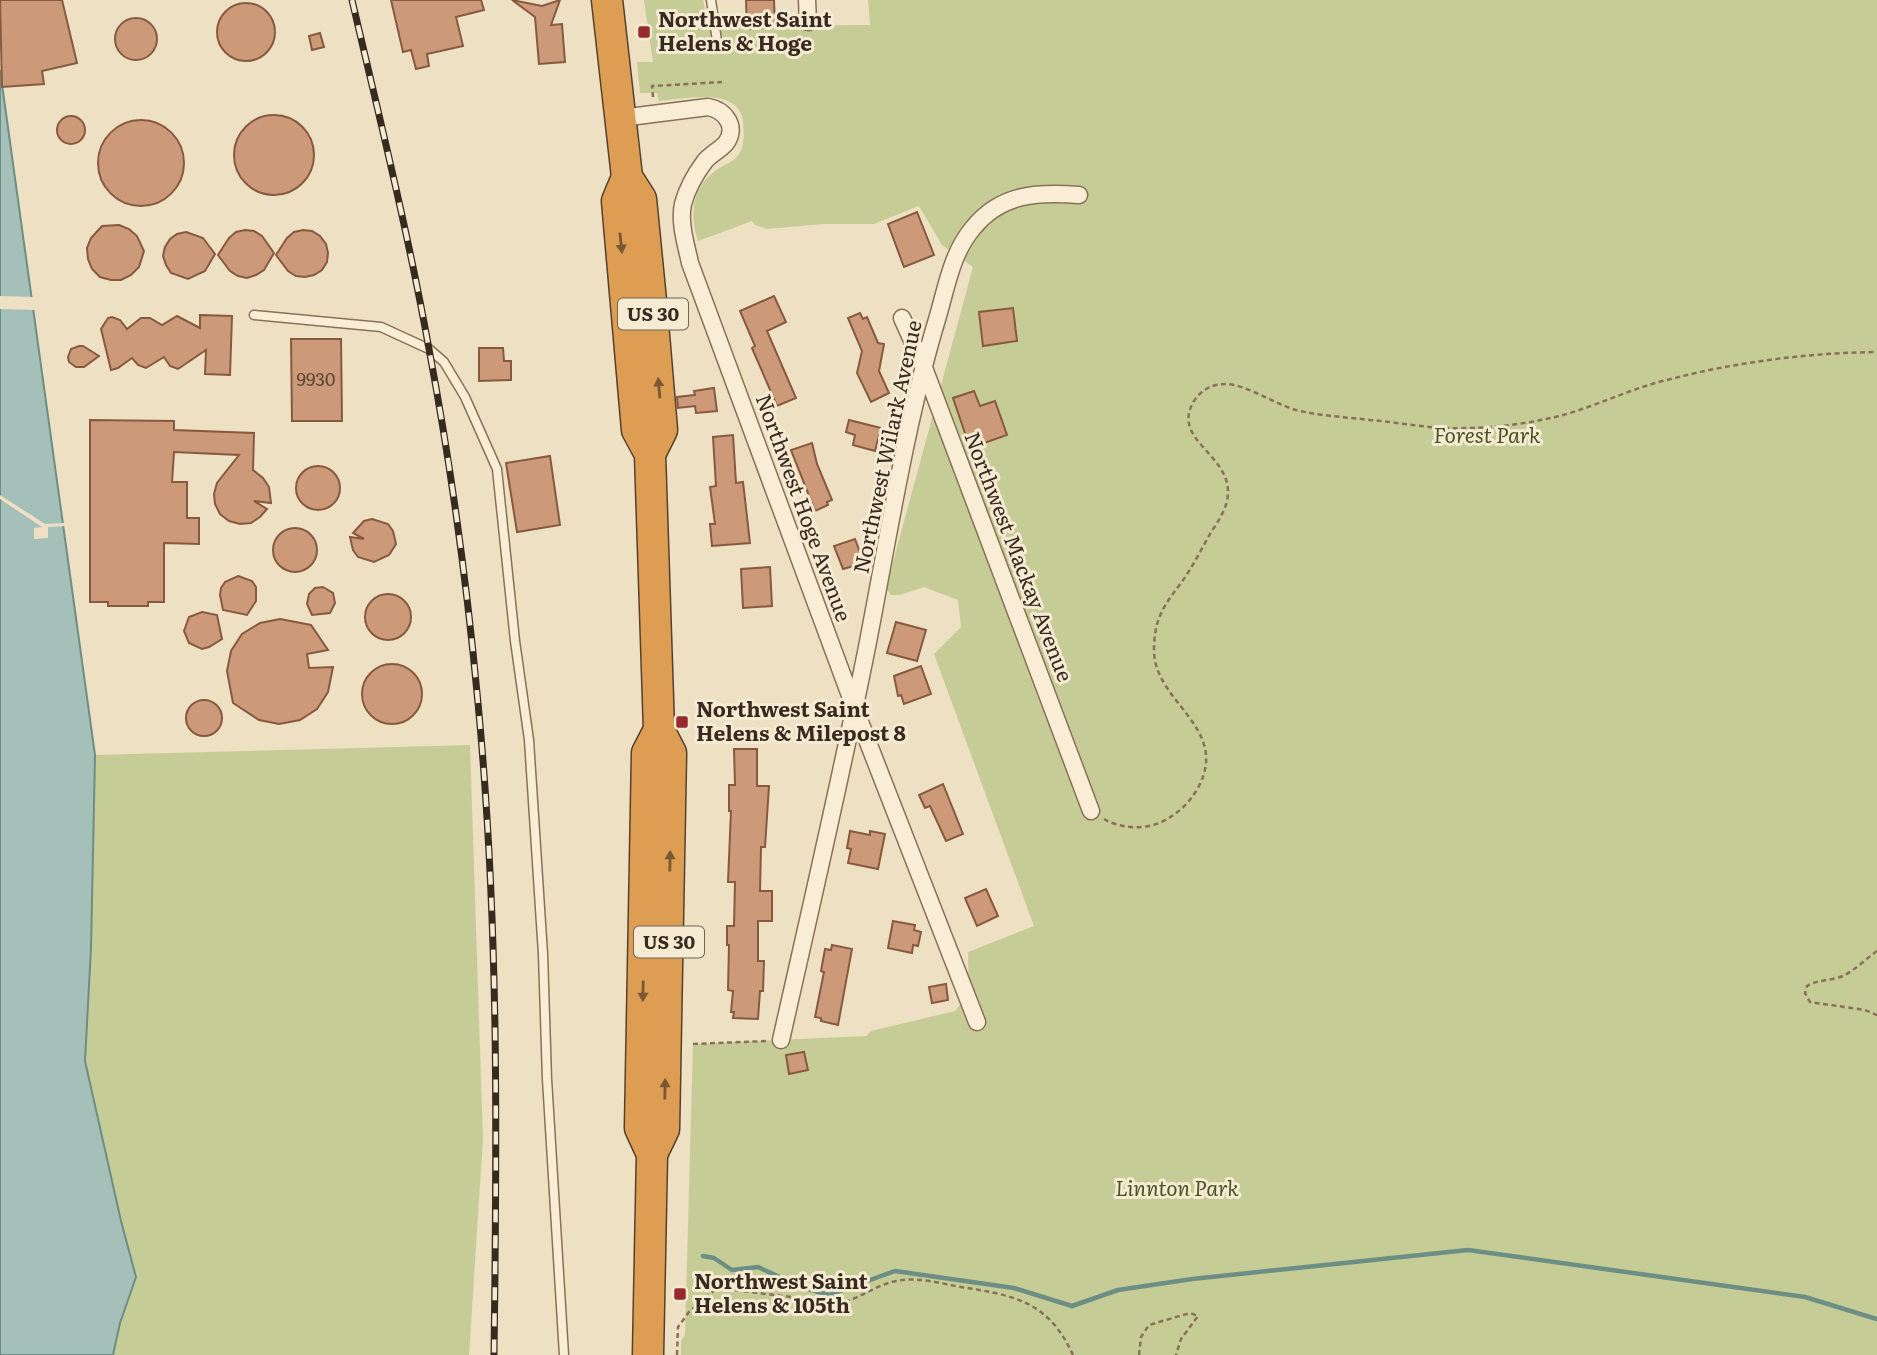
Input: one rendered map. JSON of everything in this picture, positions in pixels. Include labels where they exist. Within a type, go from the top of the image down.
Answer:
[{"type":"highway","name":"US 30","points":[[607,0],[627,177],[641,199],[662,430],[650,454],[659,730],[671,753],[670,871],[664,1129],[652,1154],[648,1355]]},
{"type":"street","points":[[807,0],[808,22]]},
{"type":"street","name":"Northwest Hoge Avenue","points":[[621,118],[708,107],[725,114],[730,125],[725,144],[706,159],[689,187],[683,207],[682,227],[687,251],[855,709],[977,1022]]},
{"type":"street","name":"Northwest Wilark Avenue","points":[[781,1040],[855,709],[923,366],[951,267],[961,244],[974,226],[992,211],[1014,199],[1044,192],[1079,195]]},
{"type":"street","name":"Northwest Mackay Avenue","points":[[902,318],[923,366],[1091,811]]},
{"type":"lane","points":[[711,0],[716,41]]},
{"type":"lane","points":[[254,315],[381,327],[429,349],[444,362],[465,397],[497,469],[531,765],[564,1355]]},
{"type":"path","points":[[654,114],[652,86],[722,82]]},
{"type":"path","points":[[1091,811],[1110,823],[1132,828],[1154,825],[1174,816],[1191,801],[1201,781],[1205,762],[1203,743],[1196,724],[1164,685],[1154,654],[1155,631],[1161,609],[1182,582],[1224,511],[1228,495],[1227,479],[1220,464],[1198,443],[1191,431],[1189,419],[1191,408],[1202,392],[1211,386],[1234,384],[1286,406],[1318,414],[1445,428],[1471,428],[1549,419],[1659,382],[1735,365],[1813,355],[1877,352]]},
{"type":"path","points":[[1877,950],[1845,974],[1821,983],[1813,982],[1807,986],[1805,993],[1810,1002],[1865,1010],[1877,1015]]},
{"type":"path","points":[[693,1044],[781,1040]]},
{"type":"path","points":[[677,1355],[678,1327],[689,1312],[717,1288],[841,1303],[897,1280],[917,1279],[1011,1295],[1035,1308],[1056,1327],[1073,1355]]},
{"type":"path","points":[[1139,1355],[1141,1337],[1149,1325],[1190,1313],[1198,1317],[1181,1339],[1176,1355]]},
{"type":"green space","name":"Forest Park","points":[[644,0],[703,0],[708,26],[870,25],[868,0],[1877,0],[1877,1355],[681,1355],[681,1341],[685,1335],[693,1044],[866,1036],[871,1031],[955,1011],[969,994],[968,952],[1034,926],[934,654],[961,627],[958,600],[924,587],[900,595],[891,595],[886,588],[973,267],[942,245],[919,206],[874,224],[824,224],[767,229],[755,225],[752,221],[698,241],[694,211],[698,192],[709,176],[739,154],[744,134],[743,122],[740,111],[732,103],[721,99],[695,97],[659,101],[657,93],[640,93],[637,62],[653,62]]},
{"type":"green space","points":[[470,745],[483,1140],[469,1355],[113,1355],[120,1323],[136,1277],[85,1061],[91,948],[95,755]]},
{"type":"water","points":[[0,70],[95,755],[91,948],[85,1061],[136,1277],[120,1323],[113,1355],[0,1355]]},
{"type":"pier","points":[[0,296],[34,297],[36,310],[0,309]]},
{"type":"pier","points":[[0,495],[45,524],[65,523],[66,526],[48,527],[48,538],[34,539],[34,528],[42,527],[0,499]]},
{"type":"building","points":[[0,0],[62,0],[77,63],[42,71],[44,84],[2,87]]},
{"type":"building","points":[[391,0],[481,0],[484,10],[456,17],[463,46],[427,54],[429,66],[416,69],[411,50],[403,52]]},
{"type":"building","points":[[512,0],[542,6],[560,0],[551,25],[562,24],[565,62],[539,64],[535,17]]},
{"type":"building","points":[[746,0],[774,0],[775,27],[747,29]]},
{"type":"building","points":[[240,3],[252,3],[267,11],[275,26],[275,38],[267,53],[252,61],[240,61],[225,53],[217,38],[217,26],[225,11]]},
{"type":"building","points":[[136,18],[151,24],[157,39],[151,54],[136,60],[121,54],[115,39],[121,24]]},
{"type":"building","points":[[320,33],[324,47],[312,50],[309,36]]},
{"type":"building","points":[[274,115],[289,118],[302,127],[311,140],[314,155],[311,170],[302,183],[289,192],[274,195],[259,192],[246,183],[237,170],[234,155],[237,140],[246,127],[259,118]]},
{"type":"building","points":[[71,116],[81,120],[85,130],[81,140],[71,144],[61,140],[57,130],[61,120]]},
{"type":"building","points":[[141,120],[157,124],[171,133],[180,147],[184,163],[180,179],[171,193],[157,202],[141,206],[125,202],[111,193],[102,179],[98,163],[102,147],[111,133],[125,124]]},
{"type":"building","points":[[917,212],[934,255],[904,267],[888,224]]},
{"type":"building","points":[[119,225],[137,236],[144,251],[139,267],[131,275],[121,280],[111,280],[100,277],[92,269],[87,248],[91,238],[102,226]]},
{"type":"building","points":[[245,230],[262,236],[274,253],[264,270],[247,278],[230,271],[218,255],[229,238],[236,232]]},
{"type":"building","points":[[303,230],[320,236],[328,253],[322,270],[305,277],[288,271],[276,255],[287,238],[294,232]]},
{"type":"building","points":[[186,232],[203,238],[215,254],[205,271],[188,279],[171,273],[163,256],[170,239]]},
{"type":"building","points":[[774,296],[786,322],[767,331],[796,398],[777,406],[752,348],[755,346],[740,311]]},
{"type":"building","points":[[1013,308],[1017,341],[983,346],[979,312]]},
{"type":"building","points":[[860,313],[863,319],[867,317],[878,343],[884,344],[879,371],[889,393],[871,402],[857,373],[862,351],[848,318]]},
{"type":"building","points":[[200,315],[232,316],[230,375],[205,374],[206,350],[178,369],[170,366],[164,357],[146,368],[138,365],[132,358],[111,370],[101,329],[108,318],[120,320],[127,329],[141,318],[150,318],[162,325],[177,316],[200,328]]},
{"type":"building","points":[[291,339],[341,339],[342,421],[292,421]]},
{"type":"building","points":[[79,346],[99,356],[84,367],[76,367],[69,362],[68,357],[71,349]]},
{"type":"building","points":[[479,348],[503,348],[504,361],[511,361],[511,380],[479,381]]},
{"type":"building","points":[[714,388],[717,411],[696,413],[695,406],[678,408],[677,397],[695,395],[694,391]]},
{"type":"building","points":[[974,391],[980,406],[995,401],[1007,435],[970,448],[953,398]]},
{"type":"building","points":[[90,420],[174,421],[174,430],[254,433],[253,470],[269,487],[271,503],[254,501],[267,509],[251,523],[229,521],[220,514],[214,494],[217,483],[239,455],[174,452],[172,482],[187,482],[187,518],[199,518],[199,544],[164,543],[164,602],[148,602],[148,606],[108,606],[108,602],[90,602]]},
{"type":"building","points":[[849,420],[881,428],[875,451],[853,445],[855,435],[846,432]]},
{"type":"building","points":[[733,435],[736,483],[743,482],[750,543],[712,546],[710,524],[715,524],[710,487],[716,486],[713,437]]},
{"type":"building","points":[[812,443],[817,464],[832,500],[815,511],[791,450]]},
{"type":"building","points":[[550,456],[560,525],[517,532],[506,463]]},
{"type":"building","points":[[318,466],[333,473],[340,488],[333,503],[318,510],[303,503],[296,488],[303,473]]},
{"type":"building","points":[[372,519],[388,524],[396,544],[389,555],[374,562],[358,557],[350,537],[364,539],[353,533],[364,521]]},
{"type":"building","points":[[295,528],[310,535],[317,550],[310,565],[295,572],[280,565],[273,550],[280,535]]},
{"type":"building","points":[[855,539],[864,563],[843,569],[834,546]]},
{"type":"building","points":[[770,567],[772,606],[743,608],[741,569]]},
{"type":"building","points":[[238,576],[252,581],[256,587],[256,601],[247,615],[223,610],[221,588],[225,582]]},
{"type":"building","points":[[323,587],[333,593],[335,603],[330,613],[312,615],[307,604],[309,594],[315,588]]},
{"type":"building","points":[[388,594],[405,600],[411,617],[405,634],[388,640],[371,634],[365,617],[371,600]]},
{"type":"building","points":[[202,612],[217,615],[222,639],[202,649],[189,643],[184,631],[189,617]]},
{"type":"building","points":[[280,619],[311,625],[328,650],[307,654],[309,668],[333,667],[328,692],[317,709],[300,720],[279,724],[259,720],[233,703],[227,671],[231,651],[242,634],[260,623]]},
{"type":"building","points":[[896,622],[926,630],[917,661],[887,653]]},
{"type":"building","points":[[386,664],[398,664],[417,677],[422,694],[420,706],[409,719],[398,724],[386,724],[367,711],[362,700],[362,688],[375,669]]},
{"type":"building","points":[[921,666],[931,694],[904,704],[901,695],[898,696],[894,676]]},
{"type":"building","points":[[204,700],[217,705],[222,718],[217,731],[204,736],[191,731],[186,718],[191,705]]},
{"type":"building","points":[[734,749],[757,749],[757,786],[769,786],[765,847],[761,847],[760,891],[772,891],[772,921],[758,921],[758,961],[764,961],[758,1019],[733,1018],[733,991],[728,990],[727,926],[734,926],[735,882],[728,882],[731,811],[729,785],[735,785]]},
{"type":"building","points":[[943,784],[963,834],[946,841],[930,806],[925,808],[919,795]]},
{"type":"building","points":[[850,831],[870,835],[870,831],[885,834],[878,869],[848,863],[851,849],[847,848]]},
{"type":"building","points":[[986,889],[998,916],[977,926],[965,898]]},
{"type":"building","points":[[893,921],[915,925],[914,930],[921,932],[918,946],[913,945],[912,953],[888,948]]},
{"type":"building","points":[[832,945],[852,949],[838,1025],[815,1017],[824,972],[821,971],[825,949],[831,950]]},
{"type":"building","points":[[946,984],[948,1000],[932,1003],[929,987]]},
{"type":"building","points":[[804,1052],[808,1070],[789,1074],[786,1055]]},
{"type":"waterway","points":[[703,1256],[714,1258],[732,1270],[758,1267],[801,1287],[829,1295],[895,1271],[1014,1288],[1072,1306],[1118,1290],[1192,1279],[1468,1250],[1805,1297],[1877,1319]]},
{"type":"railway","points":[[352,0],[421,305],[451,481],[474,658],[485,785],[493,948],[496,1110],[494,1355]]},
{"type":"place","name":"Northwest Saint Helens & Hoge","points":[[644,32]]},
{"type":"place","name":"Northwest Saint Helens & Milepost 8","points":[[682,722]]},
{"type":"place","name":"Northwest Saint Helens & 105th","points":[[680,1294]]},
{"type":"park label","name":"Linnton Park","points":[[1177,1189]]}]
